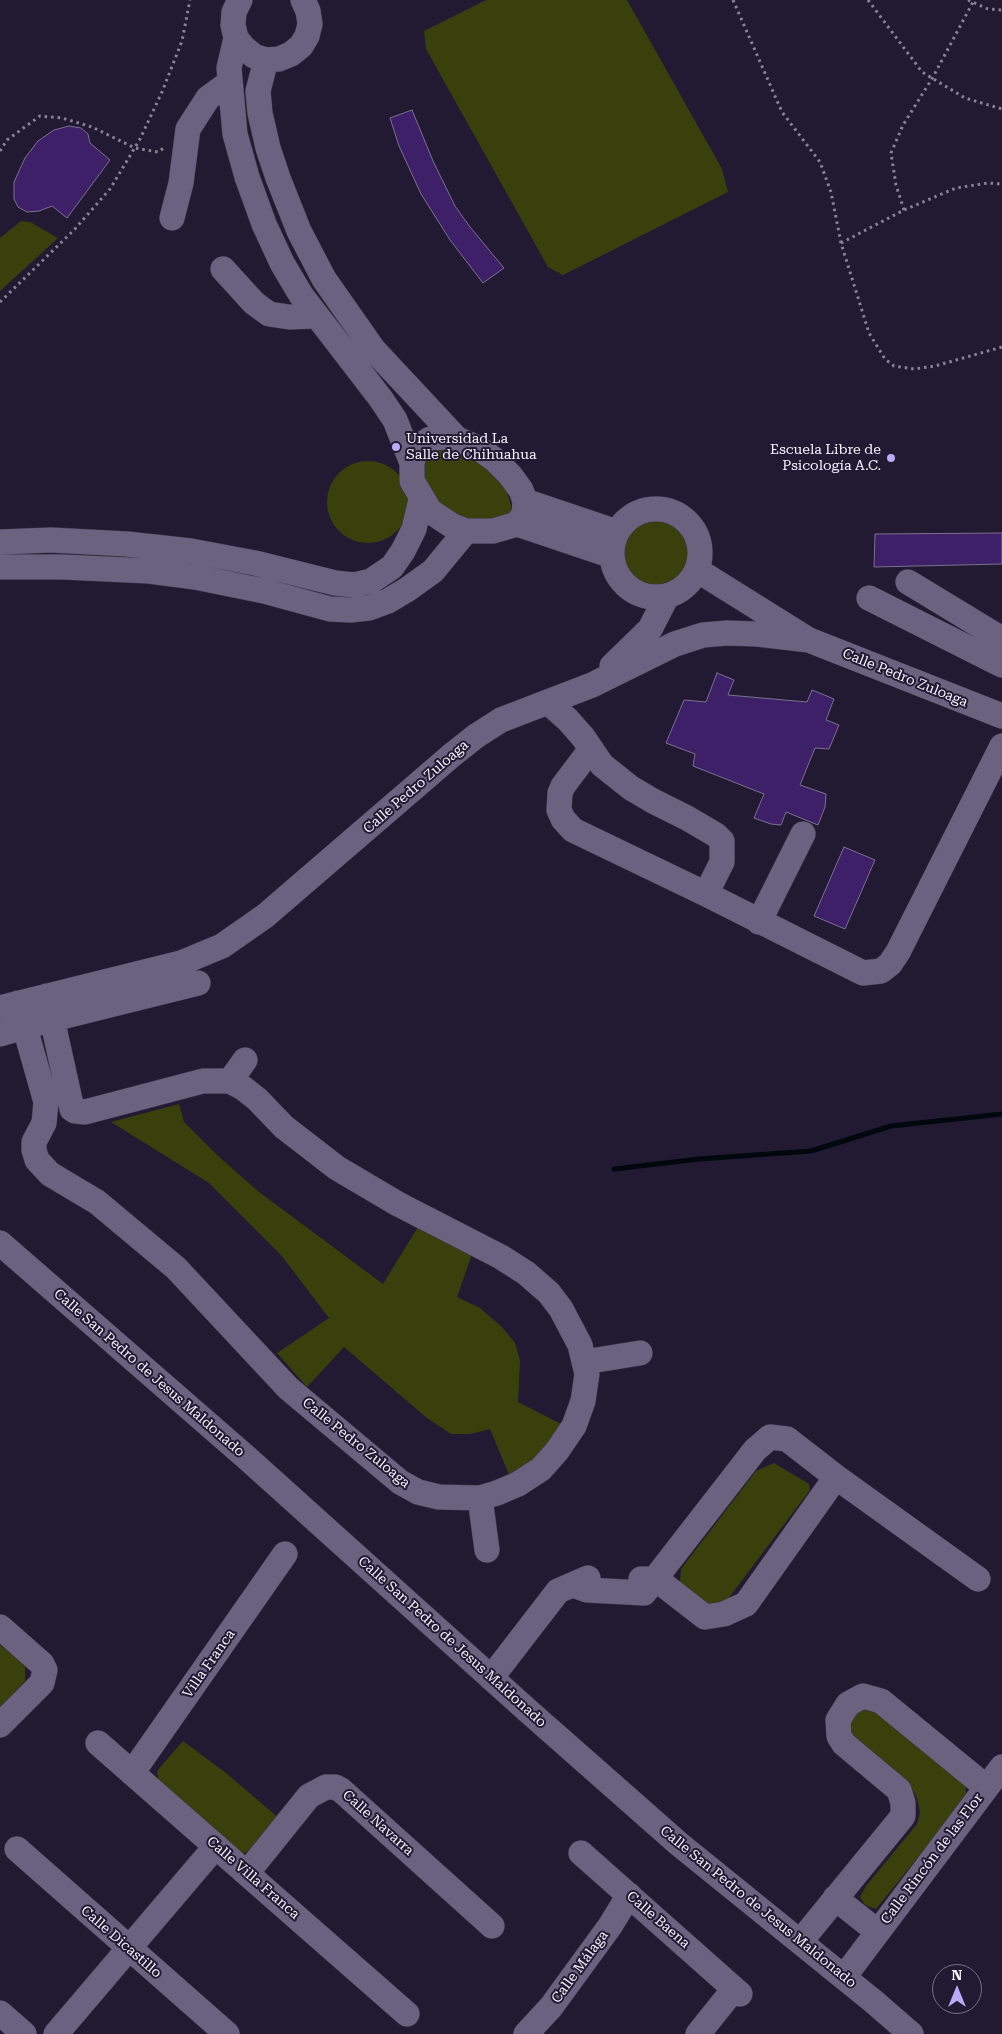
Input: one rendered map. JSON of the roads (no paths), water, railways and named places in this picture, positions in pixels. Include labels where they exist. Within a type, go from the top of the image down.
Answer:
[{"type":"street","points":[[240,0],[233,19],[236,38],[230,58],[230,82],[236,134],[247,177],[264,224],[282,263],[316,316],[381,399],[394,420],[412,463]]},
{"type":"street","points":[[236,38],[254,56],[266,60],[279,59],[292,54],[304,41],[310,24],[308,11],[303,0]]},
{"type":"street","points":[[266,60],[258,90],[260,113],[268,148],[299,231],[324,279],[373,349],[457,439]]},
{"type":"street","points":[[172,218],[180,183],[188,129],[208,98],[230,82]]},
{"type":"street","points":[[223,269],[254,303],[269,314],[290,317],[316,316]]},
{"type":"street","points":[[521,512],[521,490],[495,460],[480,449],[457,439],[443,437],[430,439],[414,452],[412,481],[422,499],[430,511],[438,518],[466,531],[493,531],[521,512],[617,532]]},
{"type":"street","points":[[0,542],[51,540],[127,544],[190,551],[255,563],[335,583],[355,584],[371,581],[392,567],[403,551],[414,529],[422,499]]},
{"type":"street","points":[[654,508],[668,510],[682,516],[692,527],[699,540],[701,555],[697,570],[685,586],[667,596],[647,596],[630,588],[618,574],[612,556],[613,543],[617,532],[626,520],[639,512],[654,508]]},
{"type":"street","points":[[521,512],[612,556]]},
{"type":"street","points":[[0,567],[63,567],[149,571],[195,577],[264,591],[330,609],[351,610],[369,608],[388,601],[408,589],[432,570],[466,531]]},
{"type":"street","name":"Calle Pedro Zuloaga","points":[[697,570],[809,640],[1002,716]]},
{"type":"street","points":[[908,582],[1002,639]]},
{"type":"street","points":[[592,685],[650,629],[667,596]]},
{"type":"street","points":[[869,598],[1002,665]]},
{"type":"street","name":"Calle Pedro Zuloaga","points":[[0,1034],[24,1028],[50,1008],[181,963],[222,946],[265,916],[476,736],[501,720],[592,685],[675,644],[703,636],[727,632],[809,640]]},
{"type":"street","points":[[548,702],[583,737],[602,765],[631,788],[687,818],[716,835],[722,841],[722,862],[706,894]]},
{"type":"street","points":[[591,749],[563,786],[560,793],[560,810],[563,819],[573,830],[706,894],[863,974],[881,970],[890,964],[898,952],[1002,746]]},
{"type":"street","points":[[759,922],[803,834]]},
{"type":"street","name":"Calle Pedro Zuloaga","points":[[9,1006],[50,1008],[198,983]]},
{"type":"street","name":"Calle Pedro Zuloaga","points":[[9,1006],[24,1028],[46,1102],[46,1116],[34,1142],[37,1160],[50,1174],[97,1202],[176,1268],[288,1388],[400,1482],[418,1492],[439,1497],[480,1498],[518,1484],[541,1469],[557,1451],[574,1426],[583,1401],[587,1374],[580,1345],[561,1309],[549,1293],[526,1273],[501,1257],[398,1204],[338,1168],[284,1128],[257,1099],[243,1088],[230,1082],[203,1081],[85,1112],[75,1111],[72,1108],[50,1008]]},
{"type":"street","points":[[230,1082],[245,1060]]},
{"type":"street","name":"Calle San Pedro de Jesus Maldonado","points":[[0,1242],[247,1458],[679,1844],[844,1977],[911,2034]]},
{"type":"street","points":[[584,1362],[640,1353]]},
{"type":"street","points":[[491,1678],[558,1591],[572,1585],[587,1590],[644,1593],[755,1450],[770,1437],[787,1439],[836,1477],[978,1579]]},
{"type":"street","points":[[656,1579],[705,1617],[724,1614],[746,1604],[836,1477]]},
{"type":"street","points":[[480,1498],[487,1550]]},
{"type":"street","name":"Villa Franca","points":[[132,1773],[285,1554]]},
{"type":"street","points":[[0,1627],[42,1664],[45,1670],[42,1683],[0,1725]]},
{"type":"street","name":"Calle Rincón de las Flor","points":[[800,1942],[900,1821],[904,1810],[898,1790],[844,1744],[839,1736],[838,1720],[848,1704],[863,1696],[881,1701],[986,1786],[844,1977]]},
{"type":"street","name":"Calle Villa Franca","points":[[98,1743],[407,2014]]},
{"type":"street","points":[[986,1786],[1002,1767]]},
{"type":"street","name":"Calle Navarra","points":[[246,1873],[309,1796],[326,1786],[335,1787],[341,1790],[492,1926]]},
{"type":"street","points":[[56,2034],[216,1846]]},
{"type":"street","name":"Calle Dicastillo","points":[[17,1849],[128,1949],[227,2034]]},
{"type":"street","name":"Calle Baena","points":[[581,1853],[737,1991],[698,2034]]},
{"type":"street","name":"Calle Málaga","points":[[526,2034],[551,2007],[610,1926],[629,1895]]},
{"type":"street","points":[[835,1898],[878,1932]]},
{"type":"street","points":[[0,2013],[24,2034]]},
{"type":"waterway","points":[[614,1169],[699,1159],[811,1151],[891,1126],[1002,1114]]},
{"type":"place","name":"Universidad La Salle de Chihuahua","points":[[396,447]]},
{"type":"place","name":"Escuela Libre de Psicología A.C.","points":[[891,458]]}]
